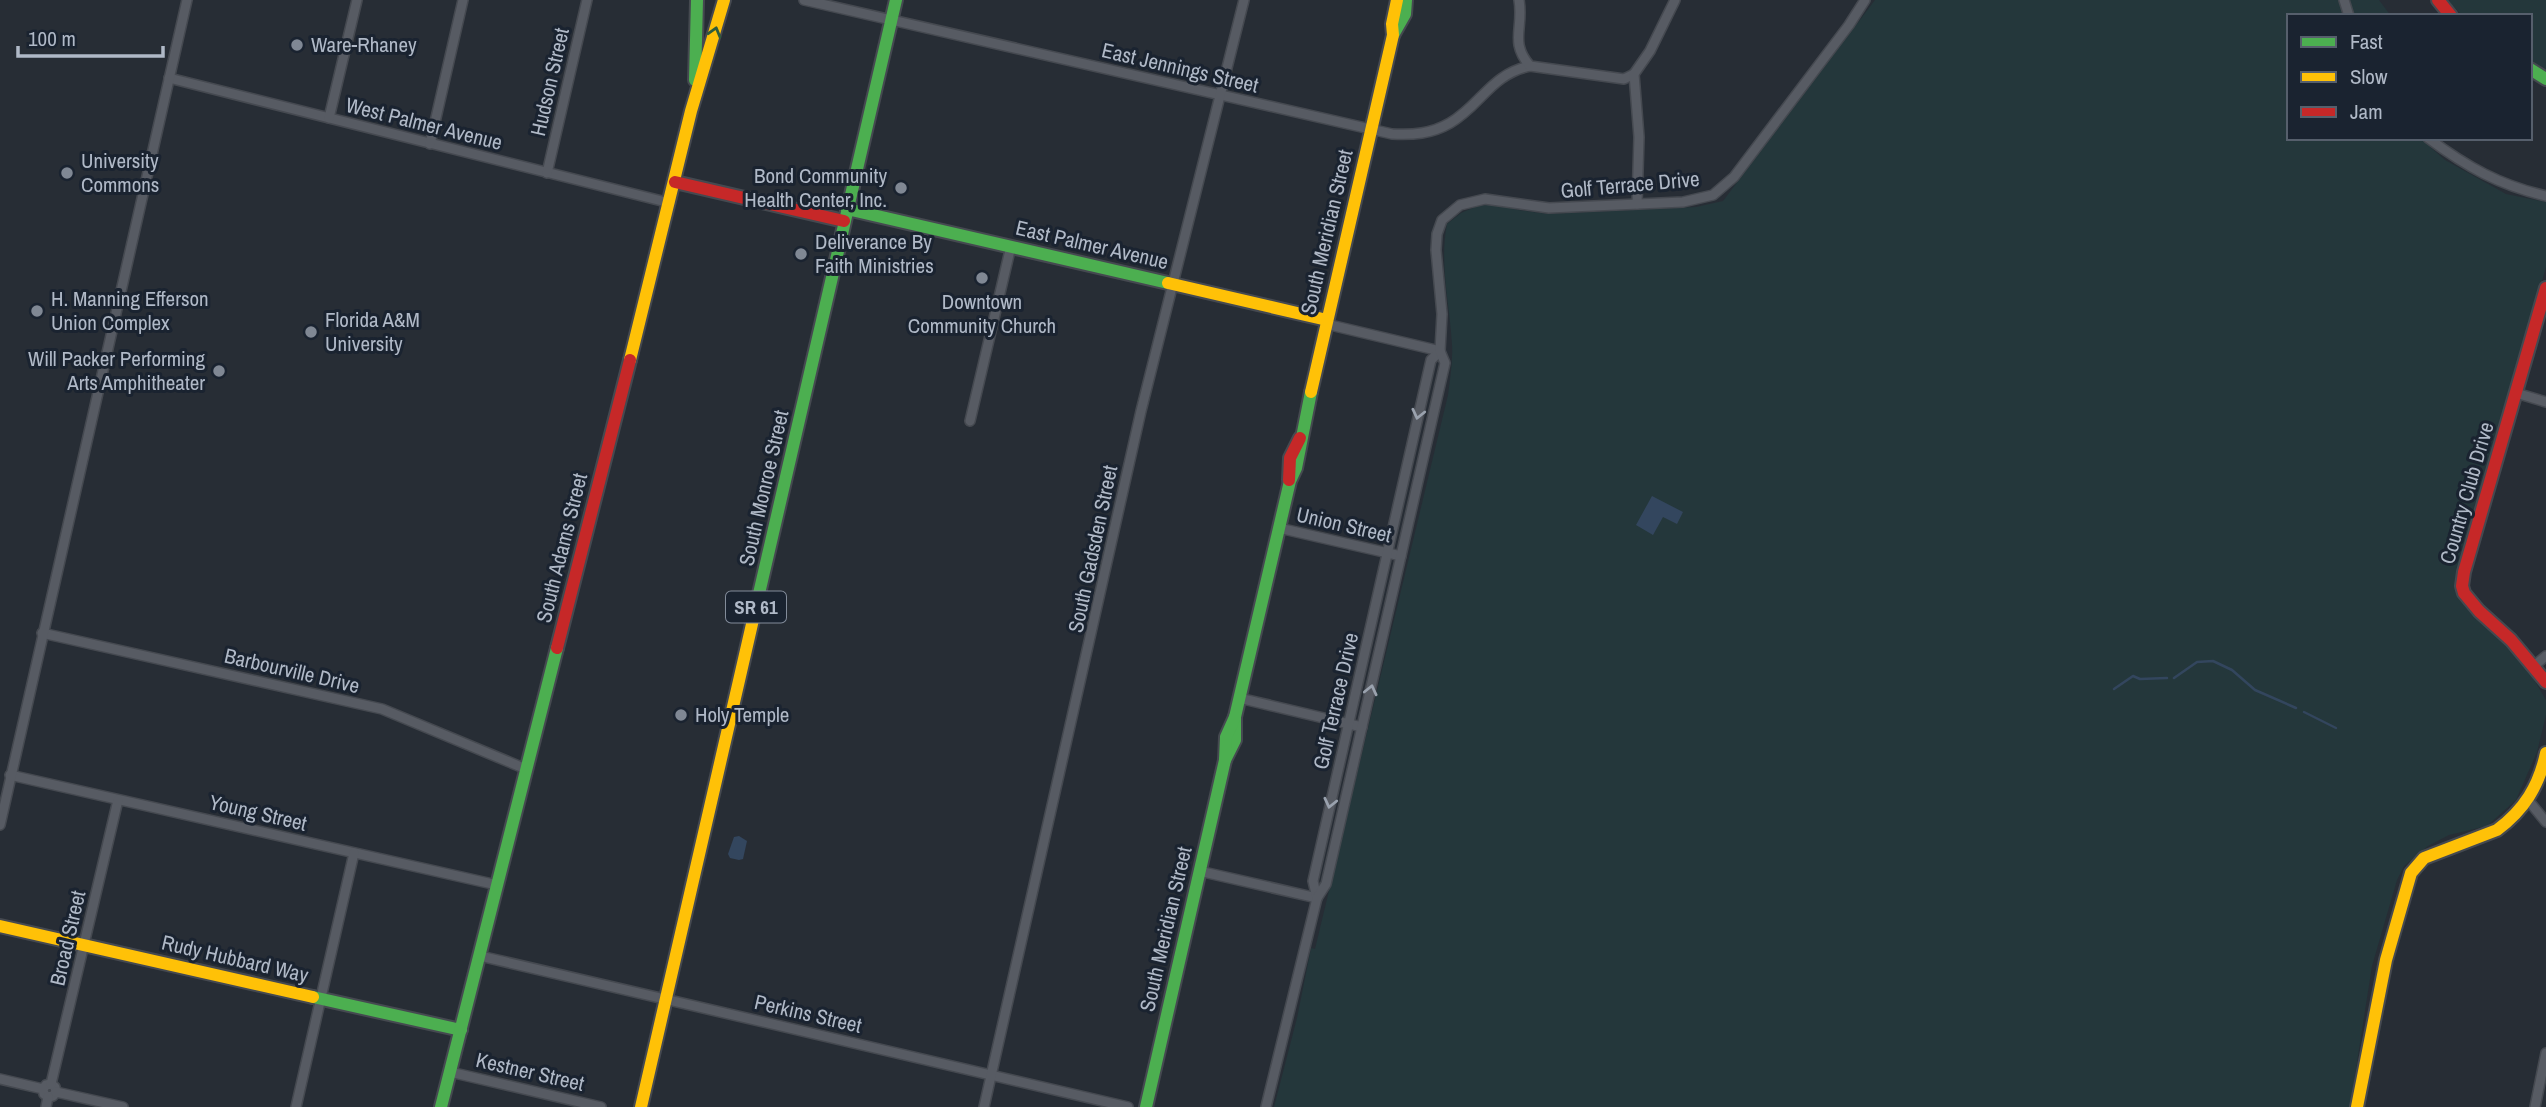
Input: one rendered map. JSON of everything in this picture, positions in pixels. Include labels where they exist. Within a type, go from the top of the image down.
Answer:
[{"type":"street","points":[[0,825],[187,0]]},
{"type":"street","points":[[329,118],[357,0]]},
{"type":"street","points":[[430,144],[463,0]]},
{"type":"street","name":"Hudson Street","points":[[547,173],[587,0]]},
{"type":"street","points":[[691,111],[697,49],[697,0]]},
{"type":"street","name":"South Adams Street","points":[[441,1107],[691,111],[723,0]]},
{"type":"street","name":"East Jennings Street","points":[[804,0],[1392,134],[1411,135],[1438,129],[1462,115],[1501,78],[1530,66]]},
{"type":"street","name":"South Monroe Street","points":[[641,1107],[896,0]]},
{"type":"street","name":"South Gadsden Street","points":[[984,1107],[1141,411],[1244,0]]},
{"type":"street","name":"South Meridian Street","points":[[1393,35],[1392,24],[1397,0]]},
{"type":"street","name":"South Meridian Street","points":[[1146,1107],[1225,760],[1223,743],[1240,698],[1290,481],[1288,466],[1291,450],[1300,438],[1370,130],[1393,35],[1405,14],[1406,0]]},
{"type":"street","points":[[1519,0],[1518,48],[1520,55],[1530,66],[1624,79],[1634,74],[1650,51],[1675,0]]},
{"type":"street","name":"Golf Terrace Drive","points":[[1266,1107],[1317,898],[1326,884],[1446,363],[1440,351],[1442,314],[1436,250],[1439,226],[1448,214],[1468,201],[1485,199],[1549,208],[1692,201],[1706,198],[1734,177],[1865,0]]},
{"type":"street","points":[[2438,0],[2449,14]]},
{"type":"street","points":[[1634,74],[1639,137],[1637,204]]},
{"type":"street","name":"West Palmer Avenue","points":[[169,78],[670,203]]},
{"type":"street","points":[[2431,140],[2461,162],[2494,180],[2546,196]]},
{"type":"street","name":"East Palmer Avenue","points":[[675,182],[1012,246],[1174,283],[1440,351]]},
{"type":"street","points":[[970,421],[1012,246]]},
{"type":"street","name":"Country Club Drive","points":[[2546,288],[2462,586],[2479,611],[2511,640],[2546,682]]},
{"type":"street","name":"Golf Terrace Drive","points":[[1317,898],[1313,881],[1348,724],[1431,360],[1440,351]]},
{"type":"street","points":[[2516,393],[2546,402]]},
{"type":"street","name":"Union Street","points":[[1279,528],[1401,556]]},
{"type":"street","name":"Barbourville Drive","points":[[42,633],[382,709],[526,769]]},
{"type":"street","points":[[2534,666],[2546,656]]},
{"type":"street","points":[[1240,698],[1362,727]]},
{"type":"street","points":[[2357,1107],[2381,974],[2406,883],[2422,858],[2497,830],[2514,817],[2528,800],[2541,774],[2546,753]]},
{"type":"street","name":"Young Street","points":[[10,775],[497,885]]},
{"type":"street","name":"Broad Street","points":[[46,1107],[118,800]]},
{"type":"street","points":[[2528,800],[2546,822]]},
{"type":"street","points":[[296,1107],[354,853]]},
{"type":"street","points":[[1199,871],[1317,898]]},
{"type":"street","name":"Rudy Hubbard Way","points":[[0,926],[461,1030]]},
{"type":"street","name":"Perkins Street","points":[[480,956],[1128,1107]]},
{"type":"street","points":[[2535,1107],[2546,1053]]},
{"type":"street","name":"Kestner Street","points":[[450,1072],[601,1107]]},
{"type":"street","points":[[0,1079],[124,1107]]},
{"type":"green space","points":[[1875,0],[2379,0],[2390,14],[2287,14],[2287,140],[2422,140],[2445,160],[2506,194],[2546,202],[2546,267],[2456,582],[2459,592],[2529,671],[2546,700],[2546,715],[2537,752],[2516,800],[2487,826],[2449,835],[2428,846],[2404,866],[2397,880],[2372,966],[2350,1107],[1274,1107],[1297,1018],[1311,948],[1315,949],[1448,395],[1452,351],[1444,254],[1447,224],[1461,213],[1477,206],[1497,204],[1548,214],[1696,207],[1723,201]]},
{"type":"green space","points":[[2447,0],[2546,0],[2546,70],[2532,62],[2532,14],[2461,14]]},
{"type":"water","points":[[1652,496],[1683,512],[1677,524],[1663,517],[1653,535],[1636,525]]},
{"type":"water","points":[[739,836],[747,841],[743,859],[739,860],[730,858],[728,854],[734,837]]},
{"type":"waterway","points":[[2174,678],[2197,662],[2213,661],[2232,670],[2255,690],[2296,708]]},
{"type":"waterway","points":[[2114,689],[2133,676],[2140,679],[2167,678]]},
{"type":"waterway","points":[[2304,712],[2336,728]]},
{"type":"traffic: fast","points":[[695,80],[697,0]]},
{"type":"traffic: fast","points":[[755,611],[896,0]]},
{"type":"traffic: fast","points":[[1393,35],[1405,14],[1406,0]]},
{"type":"traffic: fast","points":[[2532,70],[2546,79]]},
{"type":"traffic: fast","points":[[847,209],[1168,283]]},
{"type":"traffic: fast","points":[[1146,1107],[1225,760],[1226,737],[1235,717],[1290,481],[1296,468],[1311,392]]},
{"type":"traffic: fast","points":[[441,1107],[557,648]]},
{"type":"traffic: fast","points":[[1225,760],[1235,740],[1235,717]]},
{"type":"traffic: fast","points":[[313,997],[461,1030]]},
{"type":"traffic: slow","points":[[630,360],[691,111],[724,0]]},
{"type":"traffic: slow","points":[[1311,392],[1393,35],[1392,24],[1397,0]]},
{"type":"traffic: slow","points":[[1168,283],[1327,320]]},
{"type":"traffic: slow","points":[[641,1107],[755,611]]},
{"type":"traffic: slow","points":[[2357,1107],[2386,960],[2411,873],[2424,858],[2497,830],[2507,822],[2523,806],[2535,787],[2546,753]]},
{"type":"traffic: slow","points":[[0,926],[313,997]]},
{"type":"traffic: jam","points":[[2438,0],[2449,14]]},
{"type":"traffic: jam","points":[[675,182],[844,221]]},
{"type":"traffic: jam","points":[[2546,288],[2462,586],[2464,593],[2479,611],[2511,640],[2546,682]]},
{"type":"traffic: jam","points":[[557,648],[630,360]]},
{"type":"traffic: jam","points":[[1289,480],[1290,458],[1300,438]]},
{"type":"place","name":"Ware-Rhaney","points":[[297,45]]},
{"type":"place","name":"University Commons","points":[[67,173]]},
{"type":"place","name":"Bond Community Health Center, Inc.","points":[[901,188]]},
{"type":"place","name":"Deliverance By Faith Ministries","points":[[801,254]]},
{"type":"place","name":"Downtown Community Church","points":[[982,278]]},
{"type":"place","name":"H. Manning Efferson Union Complex","points":[[37,311]]},
{"type":"place","name":"Florida A&M University","points":[[311,332]]},
{"type":"place","name":"Will Packer Performing Arts Amphitheater","points":[[219,371]]},
{"type":"place","name":"Holy Temple","points":[[681,715]]}]
